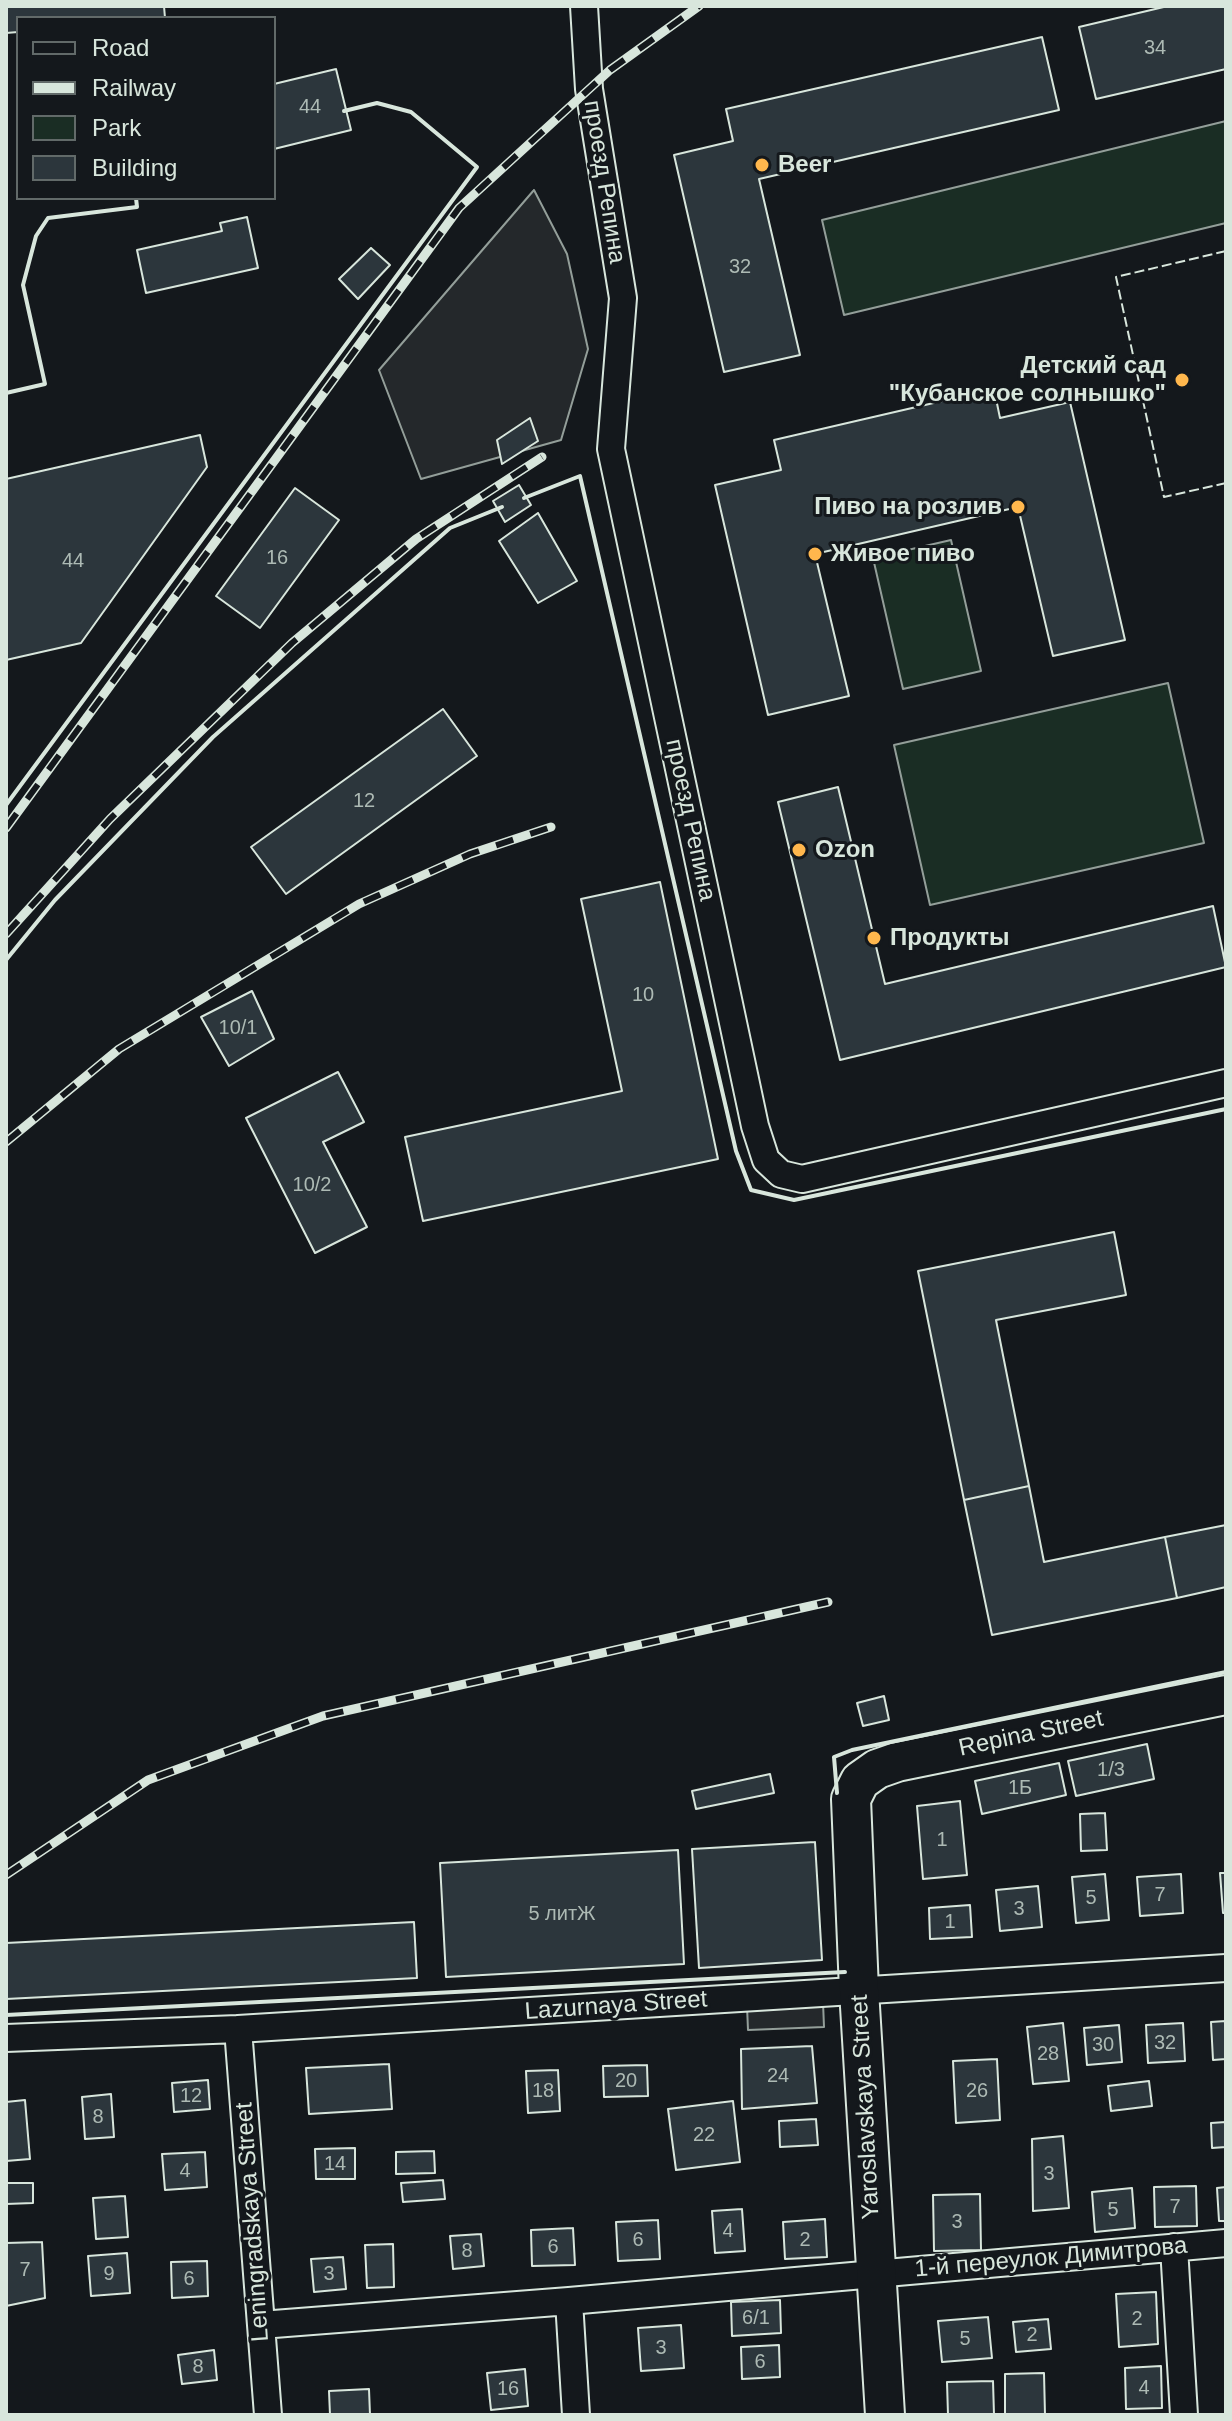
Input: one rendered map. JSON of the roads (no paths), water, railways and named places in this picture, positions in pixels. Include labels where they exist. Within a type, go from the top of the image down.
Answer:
[{"type":"street","name":"проезд Репина","points":[[584,6],[589,89],[623,298],[611,449],[755,1126],[766,1160],[781,1174],[802,1179],[1226,1083]]},
{"type":"street","name":"Repina Street","points":[[851,1799],[860,1781],[877,1769],[897,1762],[1226,1695]]},
{"type":"street","name":"Yaroslavskaya Street","points":[[851,1799],[859,1990],[885,2415]]},
{"type":"street","name":"Lazurnaya Street","points":[[6,2038],[238,2029],[1226,1968]]},
{"type":"street","name":"Leningradskaya Street","points":[[238,2029],[268,2415]]},
{"type":"street","name":"1-й переулок Димитрова","points":[[261,2325],[1226,2243]]},
{"type":"street","points":[[1174,2247],[1184,2415]]},
{"type":"street","points":[[569,2301],[576,2415]]},
{"type":"railway","points":[[6,828],[459,208],[610,70],[699,6]]},
{"type":"railway","points":[[6,934],[110,819],[292,643],[416,539],[542,457]]},
{"type":"railway","points":[[6,1142],[119,1049],[359,904],[470,854],[551,827]]},
{"type":"railway","points":[[6,1875],[148,1780],[323,1716],[828,1602]]},
{"type":"place","name":"Beer","points":[[762,165]]},
{"type":"place","name":"Детский сад \"Кубанское солнышко\"","points":[[1182,380]]},
{"type":"place","name":"Пиво на розлив","points":[[1018,507]]},
{"type":"place","name":"Живое пиво","points":[[815,554]]},
{"type":"place","name":"Ozon","points":[[799,850]]},
{"type":"place","name":"Продукты","points":[[874,938]]}]
